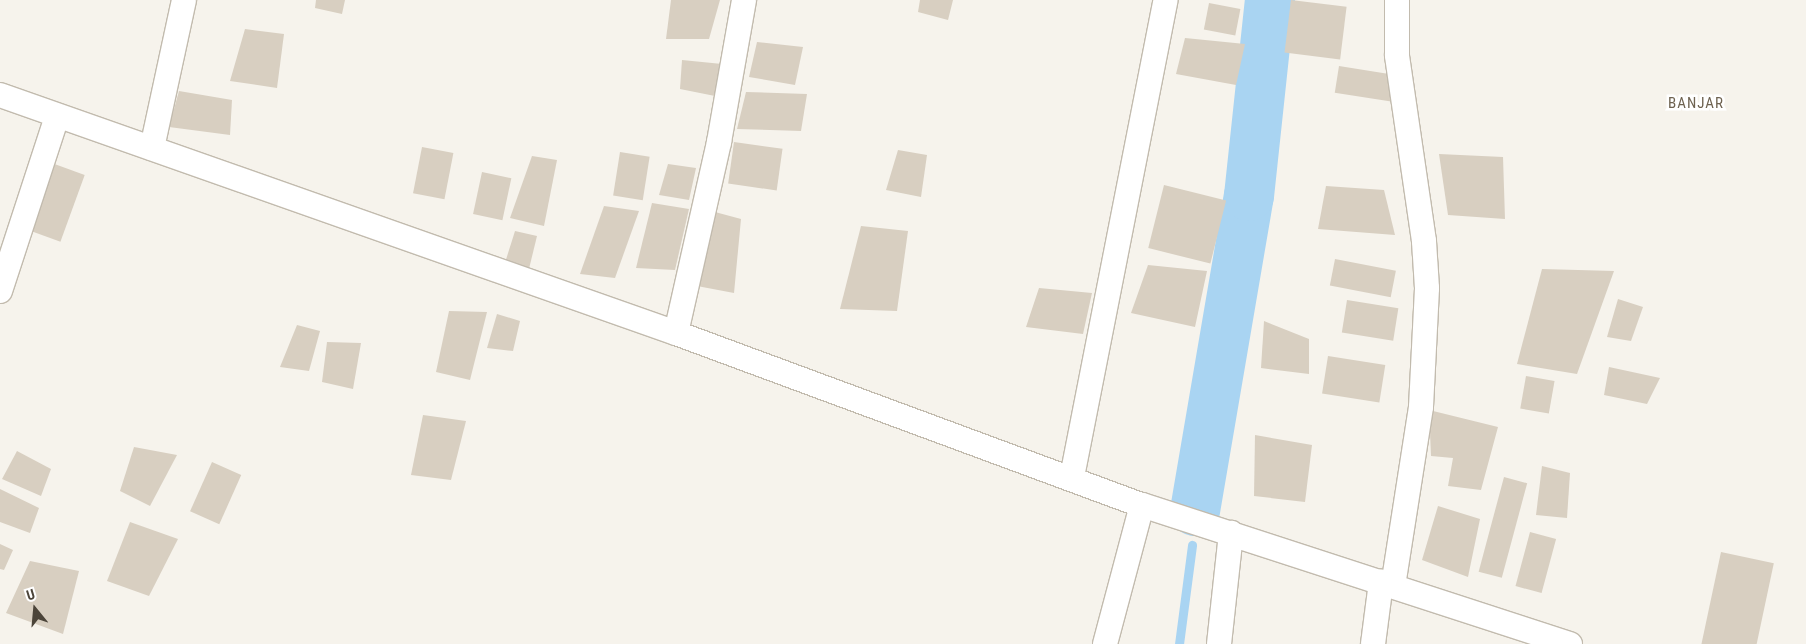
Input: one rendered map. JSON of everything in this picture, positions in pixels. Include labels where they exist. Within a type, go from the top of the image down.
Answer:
[{"type":"street","points":[[152,148],[184,0]]},
{"type":"street","points":[[676,333],[719,142],[744,0]]},
{"type":"street","points":[[1072,477],[1166,0]]},
{"type":"street","points":[[1373,644],[1416,446],[1427,298],[1424,241],[1397,55],[1397,0]]},
{"type":"street","points":[[0,95],[57,117],[152,148],[676,333],[1072,477],[1142,506],[1231,533],[1570,644]]},
{"type":"street","points":[[0,291],[57,117]]},
{"type":"street","points":[[1105,644],[1142,506]]},
{"type":"street","points":[[1218,644],[1231,533]]},
{"type":"building","points":[[316,0],[345,0],[342,14],[315,8]]},
{"type":"building","points":[[671,0],[720,0],[709,39],[666,39]]},
{"type":"building","points":[[920,0],[953,0],[948,20],[918,12]]},
{"type":"building","points":[[1291,0],[1347,7],[1340,59],[1285,53]]},
{"type":"building","points":[[1209,3],[1240,9],[1235,36],[1204,30]]},
{"type":"building","points":[[245,29],[284,34],[277,88],[230,81]]},
{"type":"building","points":[[1185,38],[1245,44],[1236,85],[1176,74]]},
{"type":"building","points":[[757,42],[803,47],[795,85],[749,77]]},
{"type":"building","points":[[682,60],[722,64],[720,97],[680,89]]},
{"type":"building","points":[[1339,66],[1395,75],[1391,102],[1335,93]]},
{"type":"building","points":[[179,91],[232,100],[230,135],[169,127]]},
{"type":"building","points":[[746,92],[807,94],[801,131],[737,129]]},
{"type":"building","points":[[734,142],[783,149],[777,190],[728,184]]},
{"type":"building","points":[[422,147],[453,153],[444,199],[413,193]]},
{"type":"building","points":[[898,150],[927,155],[921,197],[886,190]]},
{"type":"building","points":[[620,152],[650,157],[643,200],[613,195]]},
{"type":"building","points":[[1439,154],[1503,157],[1505,219],[1448,215]]},
{"type":"building","points":[[532,156],[557,160],[544,226],[510,218]]},
{"type":"building","points":[[49,162],[85,175],[60,242],[25,229]]},
{"type":"building","points":[[668,164],[696,168],[689,200],[659,195]]},
{"type":"building","points":[[482,172],[511,178],[502,220],[473,214]]},
{"type":"building","points":[[1164,185],[1226,200],[1210,264],[1148,248]]},
{"type":"building","points":[[1326,186],[1384,190],[1395,235],[1318,229]]},
{"type":"building","points":[[652,203],[689,209],[675,270],[636,268]]},
{"type":"building","points":[[604,206],[639,211],[615,278],[580,274]]},
{"type":"building","points":[[715,212],[741,219],[734,293],[697,286]]},
{"type":"building","points":[[861,226],[908,231],[897,311],[840,309]]},
{"type":"building","points":[[515,231],[537,236],[528,273],[503,269]]},
{"type":"building","points":[[1335,259],[1396,271],[1391,297],[1330,286]]},
{"type":"building","points":[[1148,265],[1207,271],[1195,327],[1131,313]]},
{"type":"building","points":[[1542,269],[1614,271],[1577,374],[1517,364]]},
{"type":"building","points":[[1039,288],[1092,293],[1083,334],[1026,327]]},
{"type":"building","points":[[1618,299],[1643,307],[1631,341],[1607,337]]},
{"type":"building","points":[[1347,300],[1398,308],[1393,341],[1342,333]]},
{"type":"building","points":[[449,311],[487,312],[470,380],[436,372]]},
{"type":"building","points":[[497,314],[520,321],[513,351],[487,348]]},
{"type":"building","points":[[1264,321],[1309,339],[1309,374],[1261,368]]},
{"type":"building","points":[[297,325],[320,331],[309,371],[280,367]]},
{"type":"building","points":[[327,342],[361,343],[353,389],[322,382]]},
{"type":"building","points":[[1328,356],[1385,365],[1379,403],[1322,394]]},
{"type":"building","points":[[1609,367],[1660,378],[1647,404],[1604,395]]},
{"type":"building","points":[[1526,376],[1555,381],[1549,414],[1520,408]]},
{"type":"building","points":[[1429,410],[1498,427],[1481,490],[1448,486],[1453,458],[1431,456]]},
{"type":"building","points":[[423,415],[466,421],[451,480],[411,475]]},
{"type":"building","points":[[1255,435],[1312,445],[1305,502],[1254,496]]},
{"type":"building","points":[[134,447],[177,455],[150,506],[120,491]]},
{"type":"building","points":[[17,451],[51,469],[41,496],[2,479]]},
{"type":"building","points":[[212,462],[241,475],[219,524],[190,511]]},
{"type":"building","points":[[1542,466],[1570,473],[1567,518],[1536,515]]},
{"type":"building","points":[[1504,477],[1527,483],[1502,578],[1479,572]]},
{"type":"building","points":[[0,489],[39,508],[30,533],[0,522]]},
{"type":"building","points":[[1438,506],[1480,519],[1468,577],[1422,560]]},
{"type":"building","points":[[130,522],[178,539],[149,596],[107,581]]},
{"type":"building","points":[[1530,532],[1556,539],[1542,593],[1516,586]]},
{"type":"building","points":[[0,544],[13,550],[4,570],[0,569]]},
{"type":"building","points":[[1721,552],[1774,563],[1757,644],[1701,644]]},
{"type":"building","points":[[30,561],[79,571],[63,634],[6,613]]},
{"type":"waterway","points":[[1195,511],[1249,196],[1270,0]]},
{"type":"waterway","points":[[1179,644],[1192,545]]},
{"type":"district","name":"BANJAR","points":[[1696,104]]}]
